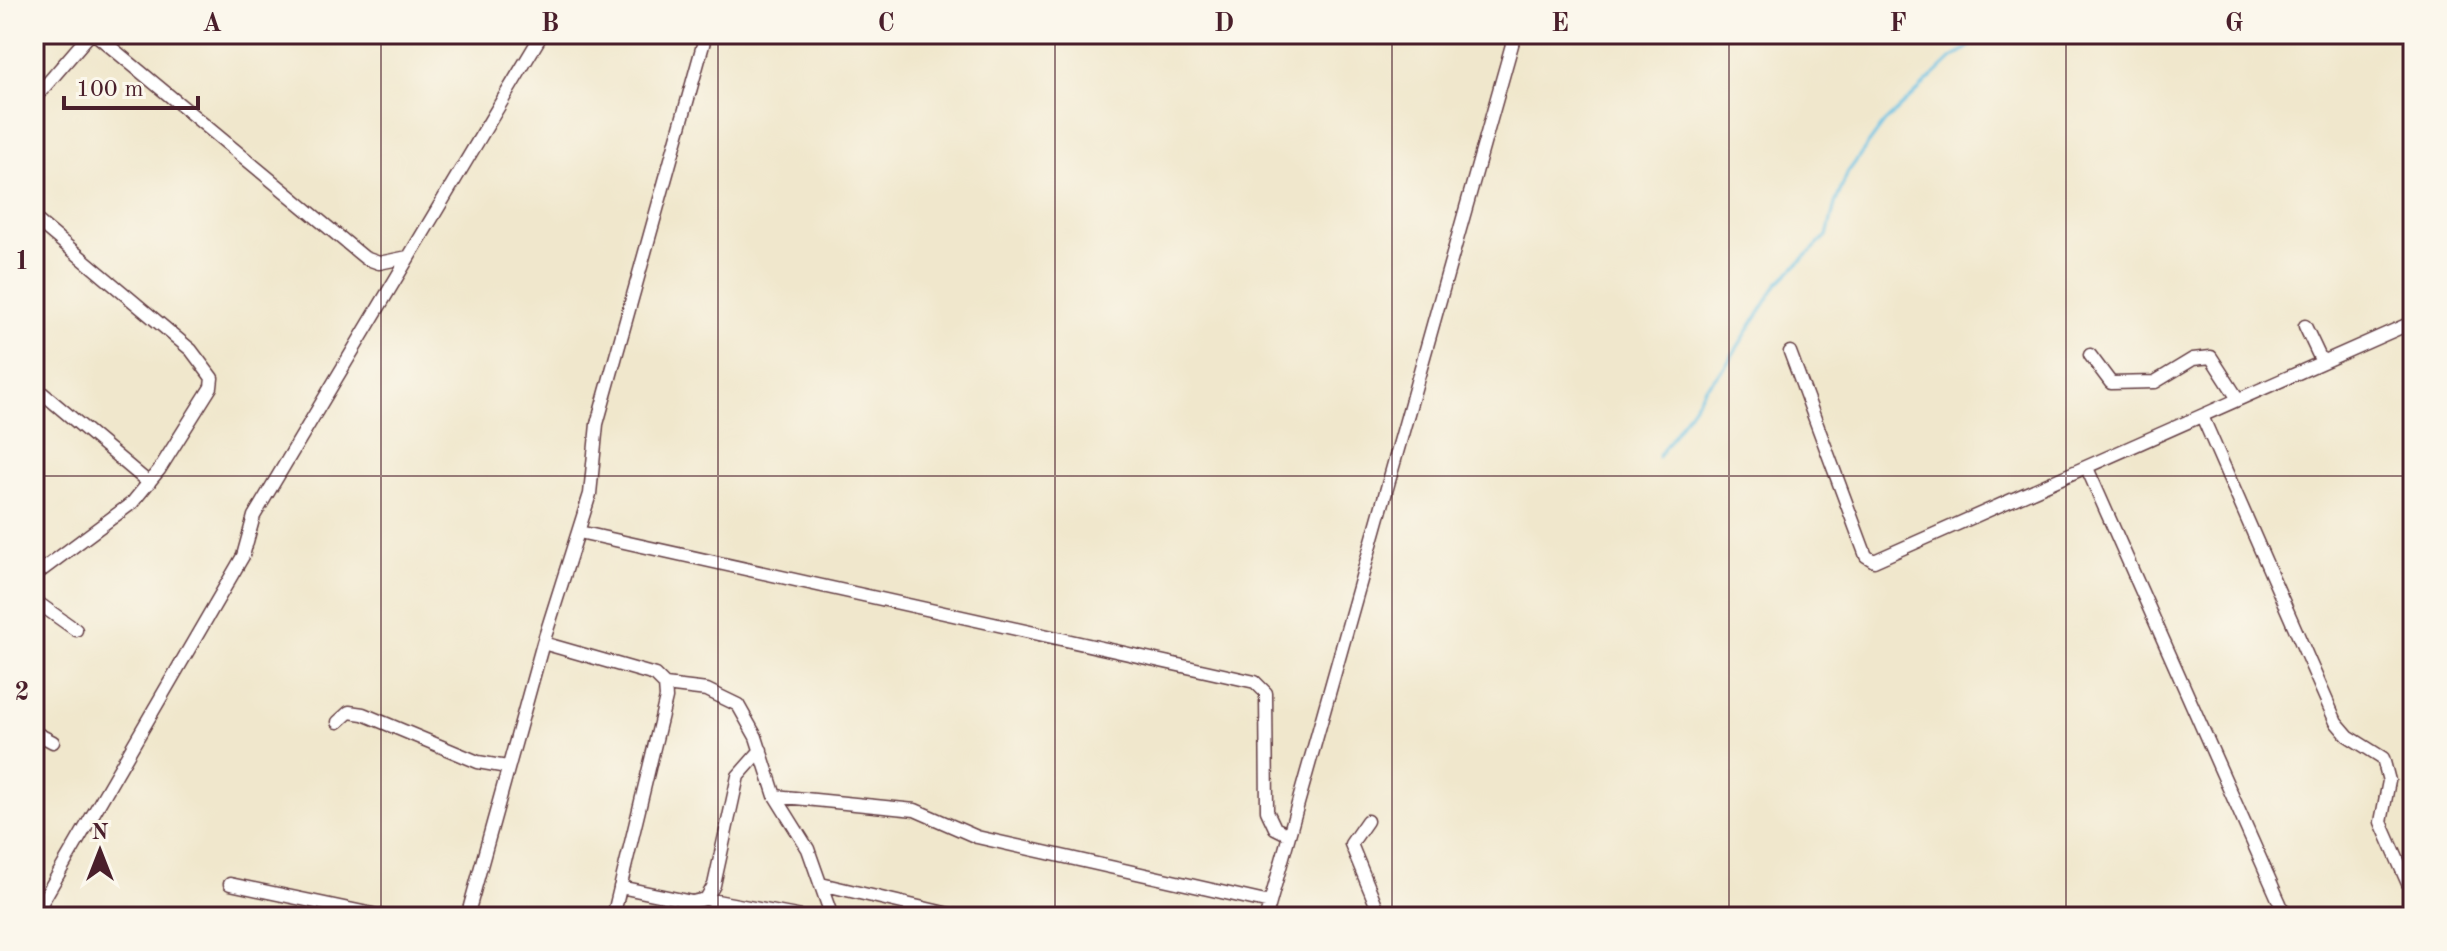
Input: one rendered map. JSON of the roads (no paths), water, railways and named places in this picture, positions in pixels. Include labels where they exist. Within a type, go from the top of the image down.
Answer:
[{"type":"street","points":[[34,99],[92,34],[365,258],[379,263],[408,257]]},
{"type":"street","points":[[34,916],[243,556],[254,516],[542,34]]},
{"type":"street","points":[[467,917],[543,643],[590,494],[597,424],[705,34]]},
{"type":"street","points":[[1266,917],[1515,34]]},
{"type":"street","points":[[34,74],[47,84]]},
{"type":"street","points":[[34,218],[191,350],[209,369],[211,387],[149,483],[132,503],[34,576]]},
{"type":"street","points":[[1790,352],[1866,556],[1874,561],[2021,493],[2087,468],[2413,322]]},
{"type":"street","points":[[2305,326],[2322,362]]},
{"type":"street","points":[[2090,355],[2111,383],[2143,384],[2163,378],[2193,359],[2211,357],[2238,399]]},
{"type":"street","points":[[34,386],[149,483]]},
{"type":"street","points":[[2202,416],[2336,722],[2348,736],[2383,758],[2389,781],[2381,822],[2413,895]]},
{"type":"street","points":[[2087,468],[2286,917]]},
{"type":"street","points":[[579,532],[1255,682],[1266,693],[1267,811],[1275,828],[1289,835]]},
{"type":"street","points":[[34,600],[76,630]]},
{"type":"street","points":[[543,643],[655,675],[665,685],[707,690],[730,699],[744,714],[761,750],[775,796],[808,849],[832,917]]},
{"type":"street","points":[[613,917],[666,698],[665,685]]},
{"type":"street","points":[[338,722],[349,712],[363,714],[478,762],[507,767]]},
{"type":"street","points":[[34,732],[53,742]]},
{"type":"street","points":[[706,899],[714,885],[738,776],[761,750]]},
{"type":"street","points":[[775,796],[915,810],[977,837],[1270,903]]},
{"type":"street","points":[[1367,821],[1351,844],[1381,917]]},
{"type":"street","points":[[230,884],[387,917]]},
{"type":"street","points":[[821,884],[962,917]]},
{"type":"street","points":[[620,887],[692,902],[706,899],[802,917]]},
{"type":"waterway","points":[[1658,457],[1706,387],[1725,367],[1778,283],[1827,236],[1848,172],[1884,123],[1951,59],[1988,34]]}]
